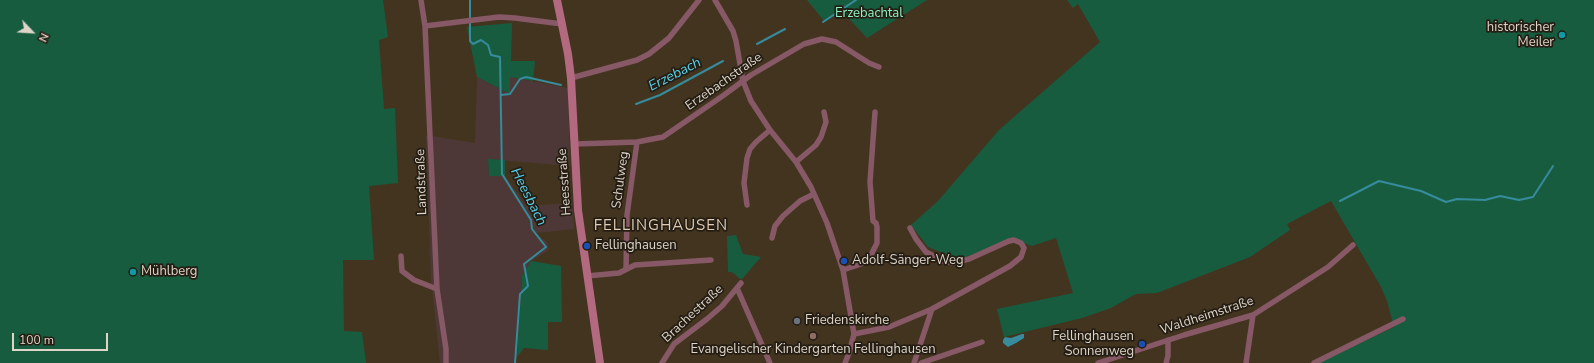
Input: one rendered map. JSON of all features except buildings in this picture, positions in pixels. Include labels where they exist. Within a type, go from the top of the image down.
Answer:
[{"type":"main road","name":"Heesstraße","points":[[557,0],[571,78],[578,210],[600,363]]},
{"type":"street","name":"Landstraße","points":[[421,0],[425,26],[438,289],[446,349],[446,363]]},
{"type":"street","points":[[571,78],[637,60],[649,54],[669,38],[698,0]]},
{"type":"street","points":[[715,0],[733,31],[743,81],[750,101],[770,130],[796,162],[814,194],[827,223],[843,270],[854,334],[849,353],[844,363]]},
{"type":"street","points":[[425,26],[499,17],[562,24]]},
{"type":"street","name":"Erzebachstraße","points":[[575,144],[651,141],[663,137],[682,126],[751,75],[804,44],[822,39],[836,42],[869,63],[879,66]]},
{"type":"street","points":[[796,162],[816,145],[821,137],[826,122],[824,112]]},
{"type":"street","points":[[843,270],[862,264],[868,259],[877,242],[877,227],[876,223],[873,221],[870,182],[875,112]]},
{"type":"street","points":[[747,205],[744,183],[747,158],[750,150],[756,142],[770,130]]},
{"type":"street","name":"Schulweg","points":[[626,269],[627,215],[637,142]]},
{"type":"street","points":[[772,238],[775,226],[783,216],[800,201],[814,194]]},
{"type":"street","points":[[854,334],[889,327],[932,309],[1010,266],[1021,257],[1024,248],[1021,243],[1014,240],[1009,241],[969,259],[953,263],[943,261],[926,252],[910,228]]},
{"type":"street","name":"Waldheimstraße","points":[[1098,363],[1168,340],[1253,315],[1328,267],[1353,245]]},
{"type":"street","points":[[401,256],[402,271],[414,280],[438,289]]},
{"type":"street","points":[[587,276],[619,273],[635,265],[710,260]]},
{"type":"street","name":"Brachestraße","points":[[662,363],[674,344],[722,306],[739,286],[770,363]]},
{"type":"street","points":[[914,363],[932,309]]},
{"type":"street","points":[[1246,363],[1253,315]]},
{"type":"street","points":[[1314,363],[1403,319]]},
{"type":"street","points":[[1166,363],[1168,356],[1168,340]]},
{"type":"street","points":[[921,363],[982,342]]},
{"type":"shaded area","points":[[477,77],[510,94],[510,77],[568,88],[570,166],[488,159],[489,175],[505,176],[527,206],[572,203],[574,229],[536,233],[548,243],[548,251],[531,261],[522,276],[516,363],[440,363],[431,279],[426,135],[475,143]]},
{"type":"green space","points":[[0,0],[383,0],[388,37],[379,40],[384,109],[395,108],[398,183],[369,186],[374,260],[343,260],[344,331],[362,332],[366,363],[0,363]]},
{"type":"green space","name":"Erzebachtal","points":[[807,0],[927,0],[867,38],[842,11],[825,22]]},
{"type":"green space","points":[[1067,0],[1594,0],[1594,363],[1318,363],[1394,327],[1387,301],[1381,287],[1331,201],[1287,224],[1290,230],[1250,257],[1157,293],[1136,294],[1111,308],[1082,318],[1004,337],[997,309],[1073,293],[1056,238],[1032,246],[1018,241],[958,259],[928,247],[911,225],[938,201],[999,130],[1100,42],[1078,4],[1073,8]]},
{"type":"green space","points":[[512,23],[511,61],[535,61],[533,81],[510,77],[510,94],[477,77],[467,27]]},
{"type":"green space","points":[[488,159],[505,160],[505,176],[489,176]]},
{"type":"green space","points":[[736,235],[743,254],[761,257],[742,279],[732,272],[728,272],[727,236]]},
{"type":"green space","points":[[531,261],[561,266],[562,322],[548,322],[548,350],[524,348],[517,357],[522,276]]},
{"type":"water","points":[[1024,334],[1024,338],[1008,347],[1003,343],[1005,337],[1011,338]]},
{"type":"waterway","name":"Heesbach","points":[[470,0],[470,41],[473,44],[481,40],[488,45],[491,55],[500,57],[502,174],[531,220],[532,229],[546,247],[524,264],[528,286],[520,294],[515,363]]},
{"type":"waterway","name":"Erzebach","points":[[823,22],[856,0]]},
{"type":"waterway","name":"Erzebach","points":[[757,44],[785,29]]},
{"type":"waterway","name":"Erzebach","points":[[636,104],[660,95],[723,61]]},
{"type":"waterway","name":"Erzebach","points":[[501,95],[510,94],[520,79],[526,77],[561,85]]},
{"type":"waterway","points":[[1340,201],[1379,181],[1421,191],[1446,202],[1457,199],[1485,200],[1500,196],[1519,200],[1533,197],[1553,166]]},
{"type":"place","name":"historischer Meiler","points":[[1562,35]]},
{"type":"place","name":"Fellinghausen","points":[[587,246]]},
{"type":"place","name":"Adolf-Sänger-Weg","points":[[844,261]]},
{"type":"place","name":"Mühlberg","points":[[133,272]]},
{"type":"place","name":"Friedenskirche","points":[[797,321]]},
{"type":"place","name":"Evangelischer Kindergarten Fellinghausen","points":[[813,336]]},
{"type":"place","name":"Fellinghausen Sonnenweg","points":[[1142,344]]},
{"type":"district","name":"FELLINGHAUSEN","points":[[661,226]]}]
